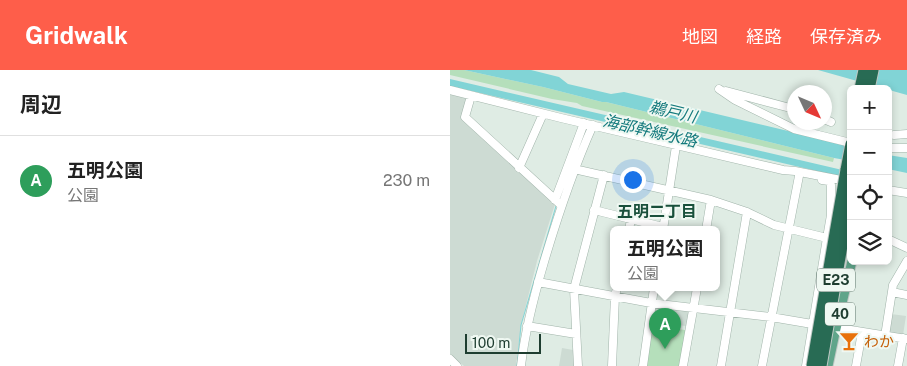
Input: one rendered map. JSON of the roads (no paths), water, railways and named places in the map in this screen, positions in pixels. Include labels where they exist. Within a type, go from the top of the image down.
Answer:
[{"type":"highway","points":[[861,85],[864,70]]},
{"type":"highway","points":[[870,85],[873,70]]},
{"type":"highway","name":"E23","points":[[812,366],[847,166]]},
{"type":"highway","name":"E23","points":[[821,366],[847,217]]},
{"type":"main road","name":"40","points":[[828,366],[851,265]]},
{"type":"street","points":[[787,107],[717,89],[787,126]]},
{"type":"street","points":[[450,90],[676,146],[797,173],[847,181]]},
{"type":"street","points":[[471,96],[465,117],[558,203]]},
{"type":"street","points":[[519,168],[543,114]]},
{"type":"street","points":[[521,366],[527,326],[558,203],[584,123]]},
{"type":"street","points":[[558,203],[593,125]]},
{"type":"street","points":[[798,130],[847,142]]},
{"type":"street","points":[[894,135],[907,134]]},
{"type":"street","points":[[663,226],[676,146]]},
{"type":"street","points":[[892,148],[907,148]]},
{"type":"street","points":[[574,169],[711,200],[748,212],[774,225],[827,238]]},
{"type":"street","points":[[797,173],[831,183],[831,215],[806,366]]},
{"type":"street","points":[[762,366],[797,173]]},
{"type":"street","points":[[578,366],[574,289],[604,175]]},
{"type":"street","points":[[892,191],[907,193]]},
{"type":"street","points":[[707,226],[711,200]]},
{"type":"street","points":[[594,210],[653,226]]},
{"type":"street","points":[[721,366],[748,212]]},
{"type":"street","points":[[630,226],[631,219]]},
{"type":"street","points":[[829,226],[847,228]]},
{"type":"street","points":[[892,241],[907,248]]},
{"type":"street","points":[[885,336],[893,284],[907,261]]},
{"type":"street","points":[[538,282],[651,303],[771,317],[905,338],[898,366]]},
{"type":"street","points":[[612,366],[616,291]]},
{"type":"street","points":[[642,366],[653,291]]},
{"type":"street","points":[[683,366],[696,291]]},
{"type":"street","points":[[892,292],[907,295]]},
{"type":"street","points":[[527,326],[576,334]]},
{"type":"street","points":[[856,366],[862,332]]},
{"type":"street","points":[[450,359],[457,366]]},
{"type":"water","name":"鵜戸川","points":[[464,70],[531,70],[559,77],[568,84],[611,94],[624,92],[847,145],[847,160],[834,158],[543,87]]},
{"type":"water","points":[[818,70],[907,70],[907,95],[892,91],[892,85],[871,85]]},
{"type":"water","name":"海部幹線水路","points":[[450,79],[847,171],[847,178],[450,86]]},
{"type":"water","points":[[892,156],[907,158],[907,173],[892,170]]},
{"type":"waterway","points":[[577,153],[582,141]]},
{"type":"waterway","points":[[517,366],[521,325],[556,206]]},
{"type":"place","name":"わか","points":[[849,341]]},
{"type":"place","name":"五明公園","points":[[665,349]]},
{"type":"district","name":"五明二丁目","points":[[657,211]]}]
